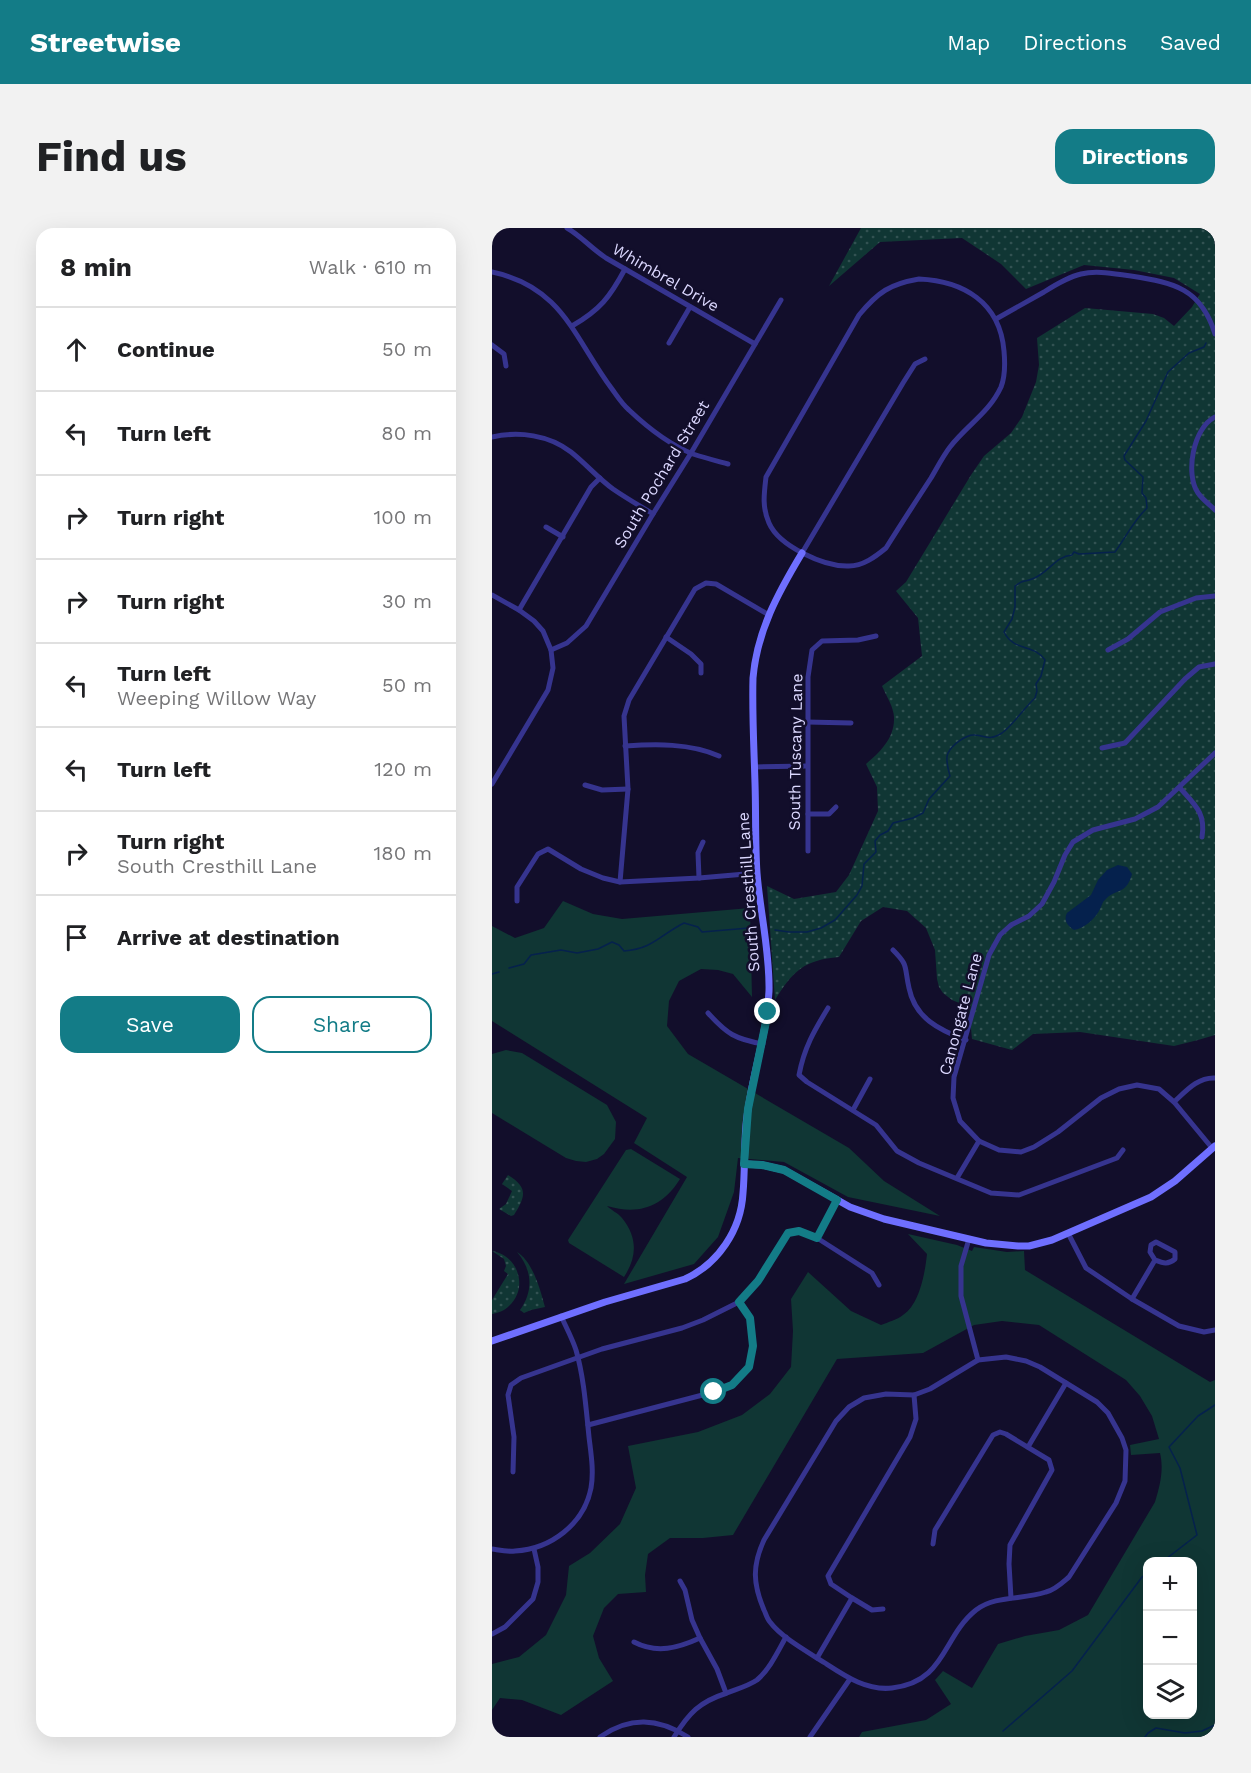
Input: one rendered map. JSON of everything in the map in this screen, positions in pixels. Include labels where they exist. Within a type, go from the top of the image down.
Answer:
[{"type":"street","name":"Whimbrel Drive","points":[[567,228],[594,250],[755,344]]},
{"type":"street","points":[[572,326],[602,305],[625,269]]},
{"type":"street","points":[[492,272],[521,280],[546,297],[572,326],[597,369],[628,409],[662,437],[691,453],[728,464]]},
{"type":"street","points":[[996,319],[1065,280],[1081,274],[1113,274],[1163,281],[1184,290],[1204,310],[1215,334]]},
{"type":"street","points":[[919,279],[938,280],[972,293],[996,319],[1003,341],[1005,360],[1002,385],[990,407],[950,447],[886,548],[871,560],[850,567],[824,563],[802,553],[783,540],[770,525],[763,501],[766,477],[859,315],[871,300],[898,283],[919,279]]},
{"type":"street","points":[[1184,290],[1190,282]]},
{"type":"street","name":"South Pochard Street","points":[[551,650],[567,643],[586,626],[781,300]]},
{"type":"street","points":[[669,343],[690,307]]},
{"type":"street","points":[[492,345],[504,354],[506,366]]},
{"type":"street","name":"South Cresthill Lane","points":[[492,1341],[561,1316],[685,1279],[705,1268],[733,1233],[743,1195],[748,1109],[768,1012],[769,987],[757,873],[752,707],[753,671],[760,636],[785,581],[903,383],[915,364],[925,359]]},
{"type":"street","points":[[1215,417],[1209,420],[1197,439],[1191,464],[1197,492],[1215,510]]},
{"type":"street","points":[[492,437],[525,435],[548,440],[572,452],[613,489],[653,514]]},
{"type":"street","points":[[519,610],[591,487],[600,478]]},
{"type":"street","points":[[546,527],[563,537]]},
{"type":"street","points":[[620,882],[628,789],[624,716],[629,700],[695,589],[706,583],[716,584],[769,615]]},
{"type":"street","points":[[492,596],[519,610],[543,631],[551,650],[553,668],[548,690],[492,784]]},
{"type":"street","points":[[1108,650],[1128,639],[1160,612],[1196,598],[1215,596]]},
{"type":"street","name":"South Tuscany Lane","points":[[808,851],[807,722],[808,676],[812,650],[822,641],[876,636]]},
{"type":"street","points":[[666,637],[691,654],[700,664],[701,673]]},
{"type":"street","points":[[1102,748],[1125,742],[1185,679],[1199,668],[1215,664]]},
{"type":"street","points":[[807,722],[851,723]]},
{"type":"street","points":[[625,746],[655,744],[705,750],[719,756]]},
{"type":"street","name":"Canongate Lane","points":[[1214,1147],[1174,1102],[1159,1089],[1137,1085],[1119,1089],[1101,1098],[1058,1132],[1021,1152],[999,1150],[979,1141],[960,1121],[953,1098],[954,1077],[988,955],[1000,935],[1029,916],[1042,904],[1073,842],[1094,830],[1135,819],[1158,807],[1215,753]]},
{"type":"street","points":[[755,767],[807,766]]},
{"type":"street","points":[[585,785],[602,790],[628,789]]},
{"type":"street","points":[[1180,788],[1198,809],[1204,824],[1202,837]]},
{"type":"street","points":[[808,814],[829,814],[836,807]]},
{"type":"street","points":[[699,878],[699,852],[703,842]]},
{"type":"street","points":[[517,901],[517,887],[538,854],[548,849],[581,868],[603,878],[620,882],[757,873]]},
{"type":"street","points":[[892,950],[905,962],[914,1004],[924,1017],[937,1028],[966,1040]]},
{"type":"street","points":[[828,1008],[811,1035],[799,1075],[876,1125],[897,1151],[919,1163],[991,1193],[1019,1195],[1117,1158],[1123,1150]]},
{"type":"street","points":[[708,1013],[722,1028],[741,1040],[763,1044]]},
{"type":"street","points":[[1174,1102],[1195,1083],[1209,1077],[1215,1078]]},
{"type":"street","points":[[853,1110],[870,1079]]},
{"type":"street","points":[[1032,1138],[1034,1147]]},
{"type":"street","points":[[957,1178],[979,1141]]},
{"type":"street","points":[[744,1164],[784,1170],[837,1200],[864,1213],[884,1219],[969,1239],[1004,1246],[1018,1246],[1040,1243],[1068,1233],[1151,1197],[1175,1181],[1214,1147]]},
{"type":"street","points":[[817,1238],[837,1200]]},
{"type":"street","points":[[513,1472],[514,1437],[508,1395],[511,1385],[520,1378],[602,1349],[682,1328],[739,1302],[758,1281],[788,1233],[799,1231],[817,1238],[872,1273],[879,1285]]},
{"type":"street","points":[[1068,1233],[1086,1268],[1132,1299],[1179,1326],[1204,1332],[1215,1330]]},
{"type":"street","points":[[969,1239],[961,1266],[961,1296],[978,1360]]},
{"type":"street","points":[[1156,1242],[1175,1252],[1175,1259],[1170,1263],[1155,1260],[1150,1252],[1151,1245],[1156,1242]]},
{"type":"street","points":[[1132,1299],[1155,1260]]},
{"type":"street","points":[[588,1425],[714,1392],[732,1385],[749,1367],[753,1346],[750,1318],[739,1302]]},
{"type":"street","points":[[492,1549],[513,1552],[534,1549],[553,1540],[570,1527],[586,1504],[591,1488],[592,1469],[588,1425],[576,1350],[561,1316]]},
{"type":"street","points":[[1018,1359],[1040,1367],[1097,1402],[1117,1425],[1126,1450],[1125,1481],[1116,1503],[1069,1577],[1061,1584],[1047,1592],[992,1602],[976,1610],[961,1625],[935,1668],[915,1682],[892,1688],[876,1688],[850,1679],[786,1637],[770,1622],[757,1594],[757,1558],[764,1540],[842,1414],[857,1402],[876,1395],[914,1395],[930,1389],[978,1360],[1018,1359]]},
{"type":"street","points":[[1028,1447],[1066,1383]]},
{"type":"street","points":[[883,1609],[872,1610],[852,1598],[831,1584],[828,1576],[910,1437],[916,1419],[914,1395]]},
{"type":"street","points":[[933,1544],[935,1530],[993,1435],[1000,1432],[1048,1460],[1052,1470],[1010,1545],[1011,1598]]},
{"type":"street","points":[[492,1634],[505,1628],[532,1599],[538,1582],[538,1567],[534,1549]]},
{"type":"street","points":[[680,1581],[685,1590],[692,1620],[717,1669],[726,1693]]},
{"type":"street","points":[[817,1658],[852,1598]]},
{"type":"street","points":[[674,1737],[686,1718],[703,1702],[741,1688],[757,1679],[769,1666],[786,1637]]},
{"type":"street","points":[[634,1642],[645,1647],[664,1648],[678,1647],[700,1638]]},
{"type":"street","points":[[810,1737],[850,1679]]},
{"type":"street","points":[[600,1737],[621,1726],[641,1722],[660,1723],[688,1737]]},
{"type":"green space","points":[[861,228],[1215,228],[1215,1035],[1174,1046],[1080,1032],[1033,1034],[1012,1050],[972,1039],[969,1007],[952,1000],[939,987],[935,950],[926,928],[907,911],[883,907],[861,921],[839,957],[808,964],[794,974],[775,1000],[767,886],[794,899],[836,892],[849,875],[878,811],[877,787],[866,764],[886,744],[894,725],[893,710],[882,686],[922,656],[918,618],[896,591],[906,582],[984,456],[1011,433],[1022,417],[1036,382],[1039,365],[1037,338],[1085,308],[1153,314],[1164,318],[1174,326],[1192,307],[1200,294],[1174,278],[1134,270],[1084,265],[1026,289],[1001,264],[962,238],[880,242],[829,286]]},
{"type":"green space","points":[[563,901],[593,914],[622,919],[750,908],[752,997],[733,974],[701,969],[679,981],[669,1001],[667,1026],[688,1054],[849,1148],[884,1181],[940,1216],[848,1197],[784,1162],[738,1158],[734,1192],[718,1237],[694,1264],[624,1284],[687,1177],[634,1143],[647,1118],[492,1021],[492,926],[515,938],[544,928]]},
{"type":"green space","points":[[506,1050],[522,1053],[607,1105],[616,1122],[615,1139],[604,1154],[586,1162],[566,1158],[492,1113],[492,1054]]},
{"type":"green space","points":[[631,1149],[680,1179],[665,1197],[648,1207],[629,1210],[607,1206],[622,1218],[633,1240],[633,1255],[624,1277],[569,1243],[568,1240],[626,1150]]},
{"type":"green space","points":[[508,1175],[519,1184],[523,1193],[518,1209],[511,1216],[499,1209],[506,1204],[512,1191],[502,1184]]},
{"type":"green space","points":[[908,1234],[957,1245],[972,1251],[974,1247],[1007,1252],[1024,1251],[1025,1270],[1210,1382],[1215,1380],[1215,1737],[859,1737],[862,1732],[926,1720],[951,1704],[935,1680],[943,1671],[972,1688],[998,1644],[1059,1630],[1088,1615],[1155,1502],[1160,1484],[1160,1453],[1131,1455],[1130,1445],[1159,1439],[1152,1416],[1140,1396],[1126,1380],[1039,1325],[1002,1321],[974,1325],[923,1353],[837,1359],[733,1535],[670,1538],[648,1554],[645,1575],[646,1592],[618,1594],[604,1608],[593,1636],[599,1658],[613,1681],[561,1715],[522,1700],[500,1698],[492,1710],[492,1664],[519,1657],[546,1635],[566,1595],[569,1566],[590,1553],[620,1524],[636,1488],[628,1446],[698,1432],[742,1415],[770,1394],[791,1367],[793,1331],[791,1299],[808,1272],[851,1311],[881,1325],[901,1317],[909,1310],[918,1296],[927,1254]]},
{"type":"green space","points":[[492,1251],[501,1254],[514,1265],[519,1282],[515,1299],[501,1312],[492,1314],[492,1300],[508,1274],[504,1271],[506,1266],[504,1259]]},
{"type":"green space","points":[[517,1252],[523,1256],[532,1269],[545,1307],[524,1313],[520,1310],[528,1295],[529,1280],[526,1266]]},
{"type":"water","points":[[1118,865],[1127,867],[1132,874],[1127,886],[1109,896],[1089,922],[1074,930],[1067,923],[1067,913],[1091,895],[1098,880],[1107,870]]},
{"type":"waterway","points":[[775,930],[807,932],[821,928],[835,920],[862,886],[864,864],[876,852],[875,841],[888,831],[893,823],[923,813],[929,799],[950,776],[947,758],[953,747],[971,735],[991,737],[1002,733],[1035,698],[1036,684],[1041,676],[1045,660],[1036,652],[1013,643],[1004,632],[1012,619],[1015,607],[1015,586],[1022,581],[1038,577],[1061,558],[1072,555],[1074,552],[1079,554],[1115,552],[1147,508],[1146,498],[1142,493],[1143,477],[1125,460],[1124,456],[1146,421],[1168,372],[1189,353],[1204,347],[1206,343]]},
{"type":"waterway","points":[[509,968],[524,964],[531,955],[561,950],[577,953],[598,949],[612,942],[624,951],[634,950],[649,944],[684,923],[698,927],[702,932],[749,928]]},
{"type":"waterway","points":[[492,974],[499,972]]},
{"type":"waterway","points":[[1168,1557],[1197,1535],[1180,1468],[1169,1447],[1198,1416],[1215,1405]]},
{"type":"waterway","points":[[1003,1731],[1072,1671],[1143,1576]]},
{"type":"waterway","points":[[1145,1737],[1156,1728],[1185,1733],[1202,1731],[1215,1725]]},
{"type":"route","points":[[714,1392],[732,1385],[749,1367],[753,1346],[750,1318],[739,1302],[758,1281],[788,1233],[799,1231],[817,1238],[837,1200],[784,1170],[744,1164],[748,1109],[768,1012]]}]
